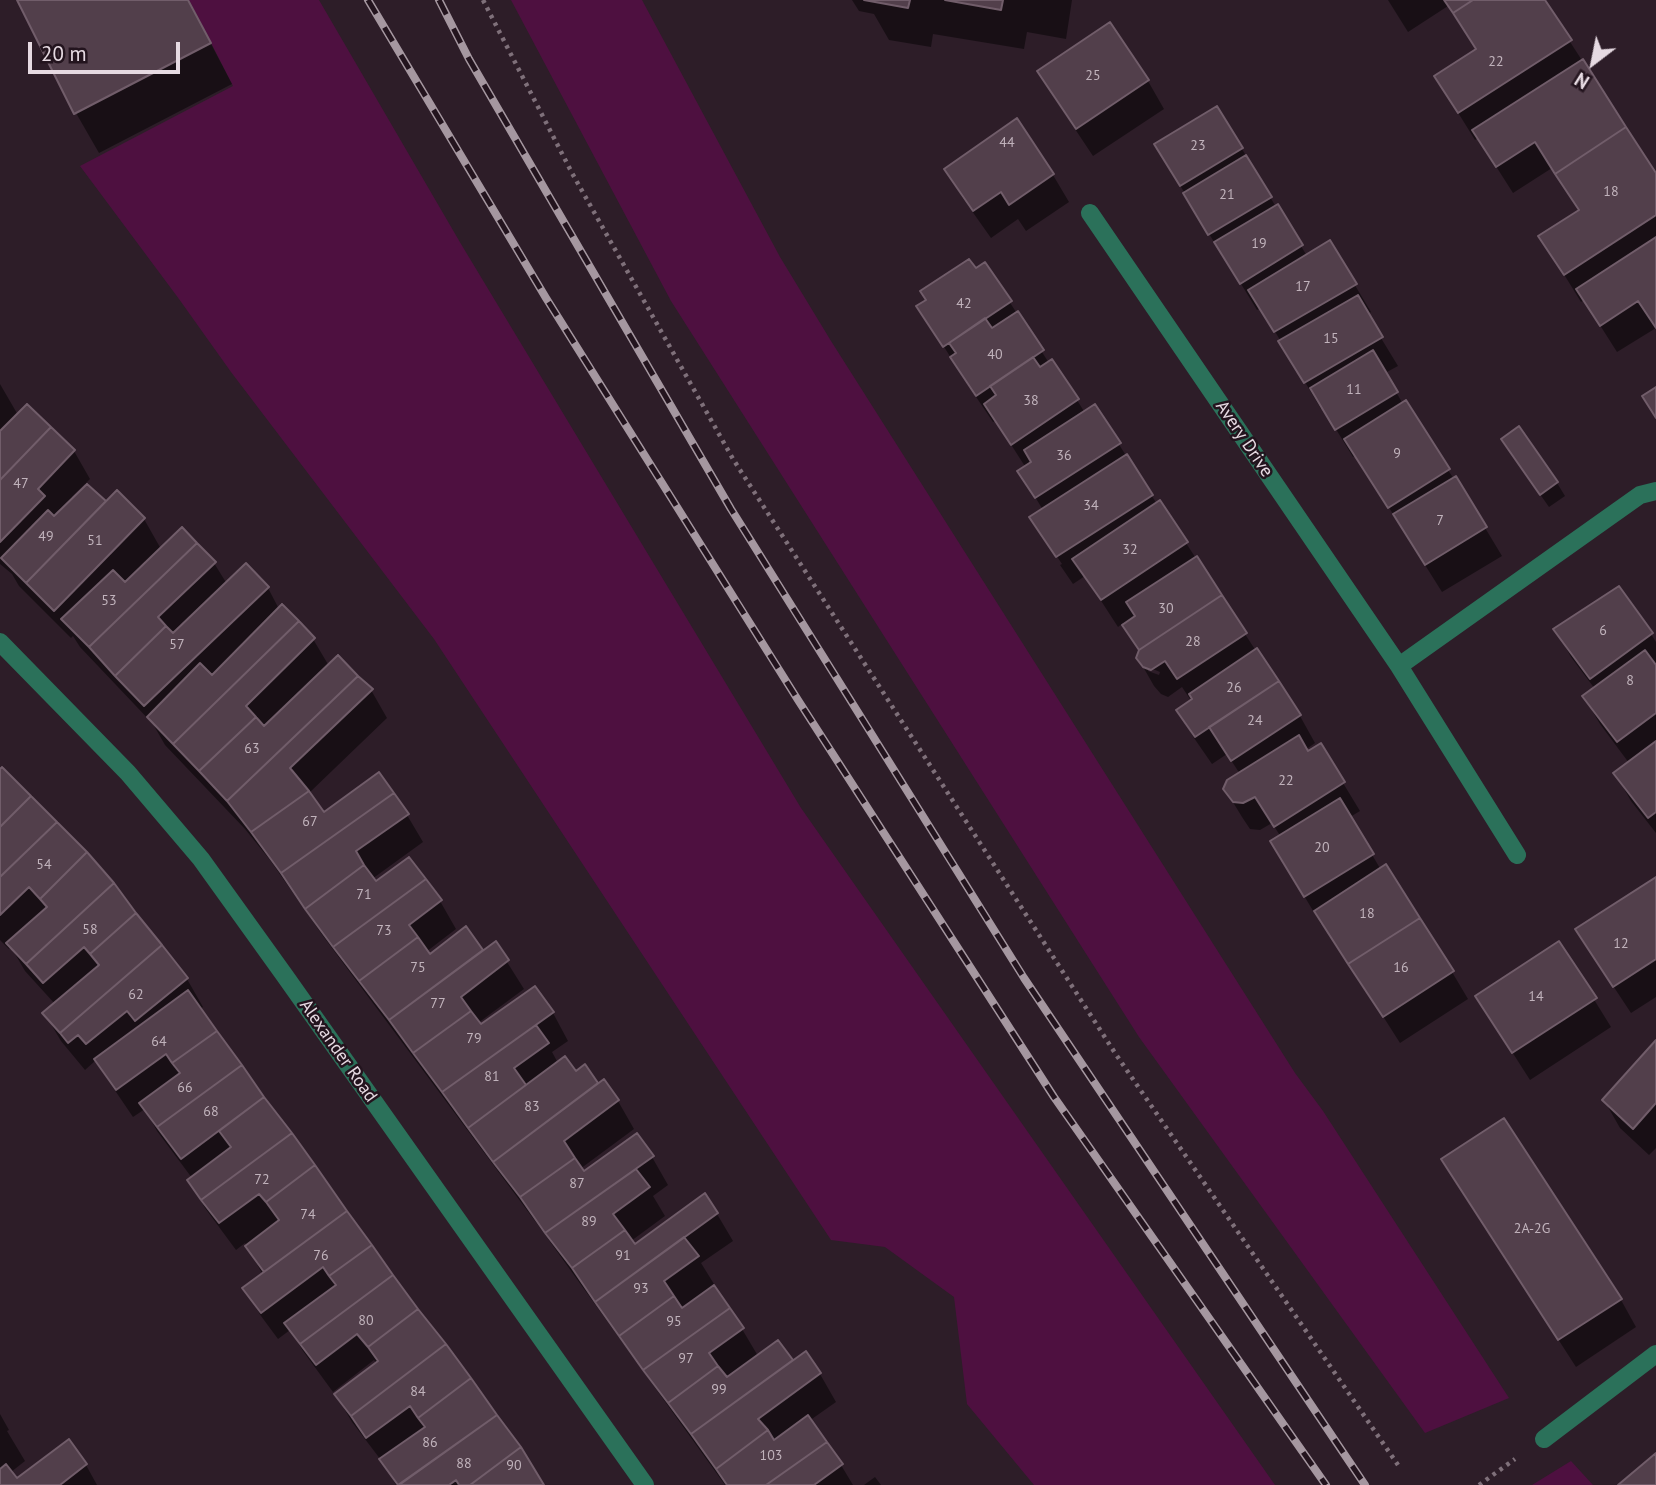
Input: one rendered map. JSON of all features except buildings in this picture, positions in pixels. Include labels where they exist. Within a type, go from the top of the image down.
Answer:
[{"type":"street","name":"Avery Drive","points":[[1090,213],[1399,666],[1517,855]]},
{"type":"street","points":[[1399,666],[1640,495],[1656,491]]},
{"type":"street","name":"Alexander Road","points":[[0,642],[128,773],[201,859],[645,1485]]},
{"type":"street","points":[[1544,1439],[1656,1354]]},
{"type":"path","points":[[484,0],[572,173],[733,459],[1115,1053],[1398,1465]]},
{"type":"path","points":[[1479,1485],[1544,1439]]},
{"type":"shaded area","points":[[189,0],[319,0],[461,244],[801,808],[1275,1485],[1034,1485],[967,1404],[954,1297],[885,1247],[831,1240],[434,639],[231,372],[80,166],[233,86]]},
{"type":"shaded area","points":[[511,0],[642,0],[780,257],[831,341],[1295,1073],[1323,1111],[1509,1398],[1425,1433],[1139,1037],[671,301]]},
{"type":"shaded area","points":[[1571,1461],[1593,1485],[1532,1485]]},
{"type":"railway","points":[[368,0],[546,298],[798,700],[1054,1097],[1326,1485]]},
{"type":"railway","points":[[439,0],[469,59],[731,509],[1024,978],[1365,1485]]}]
